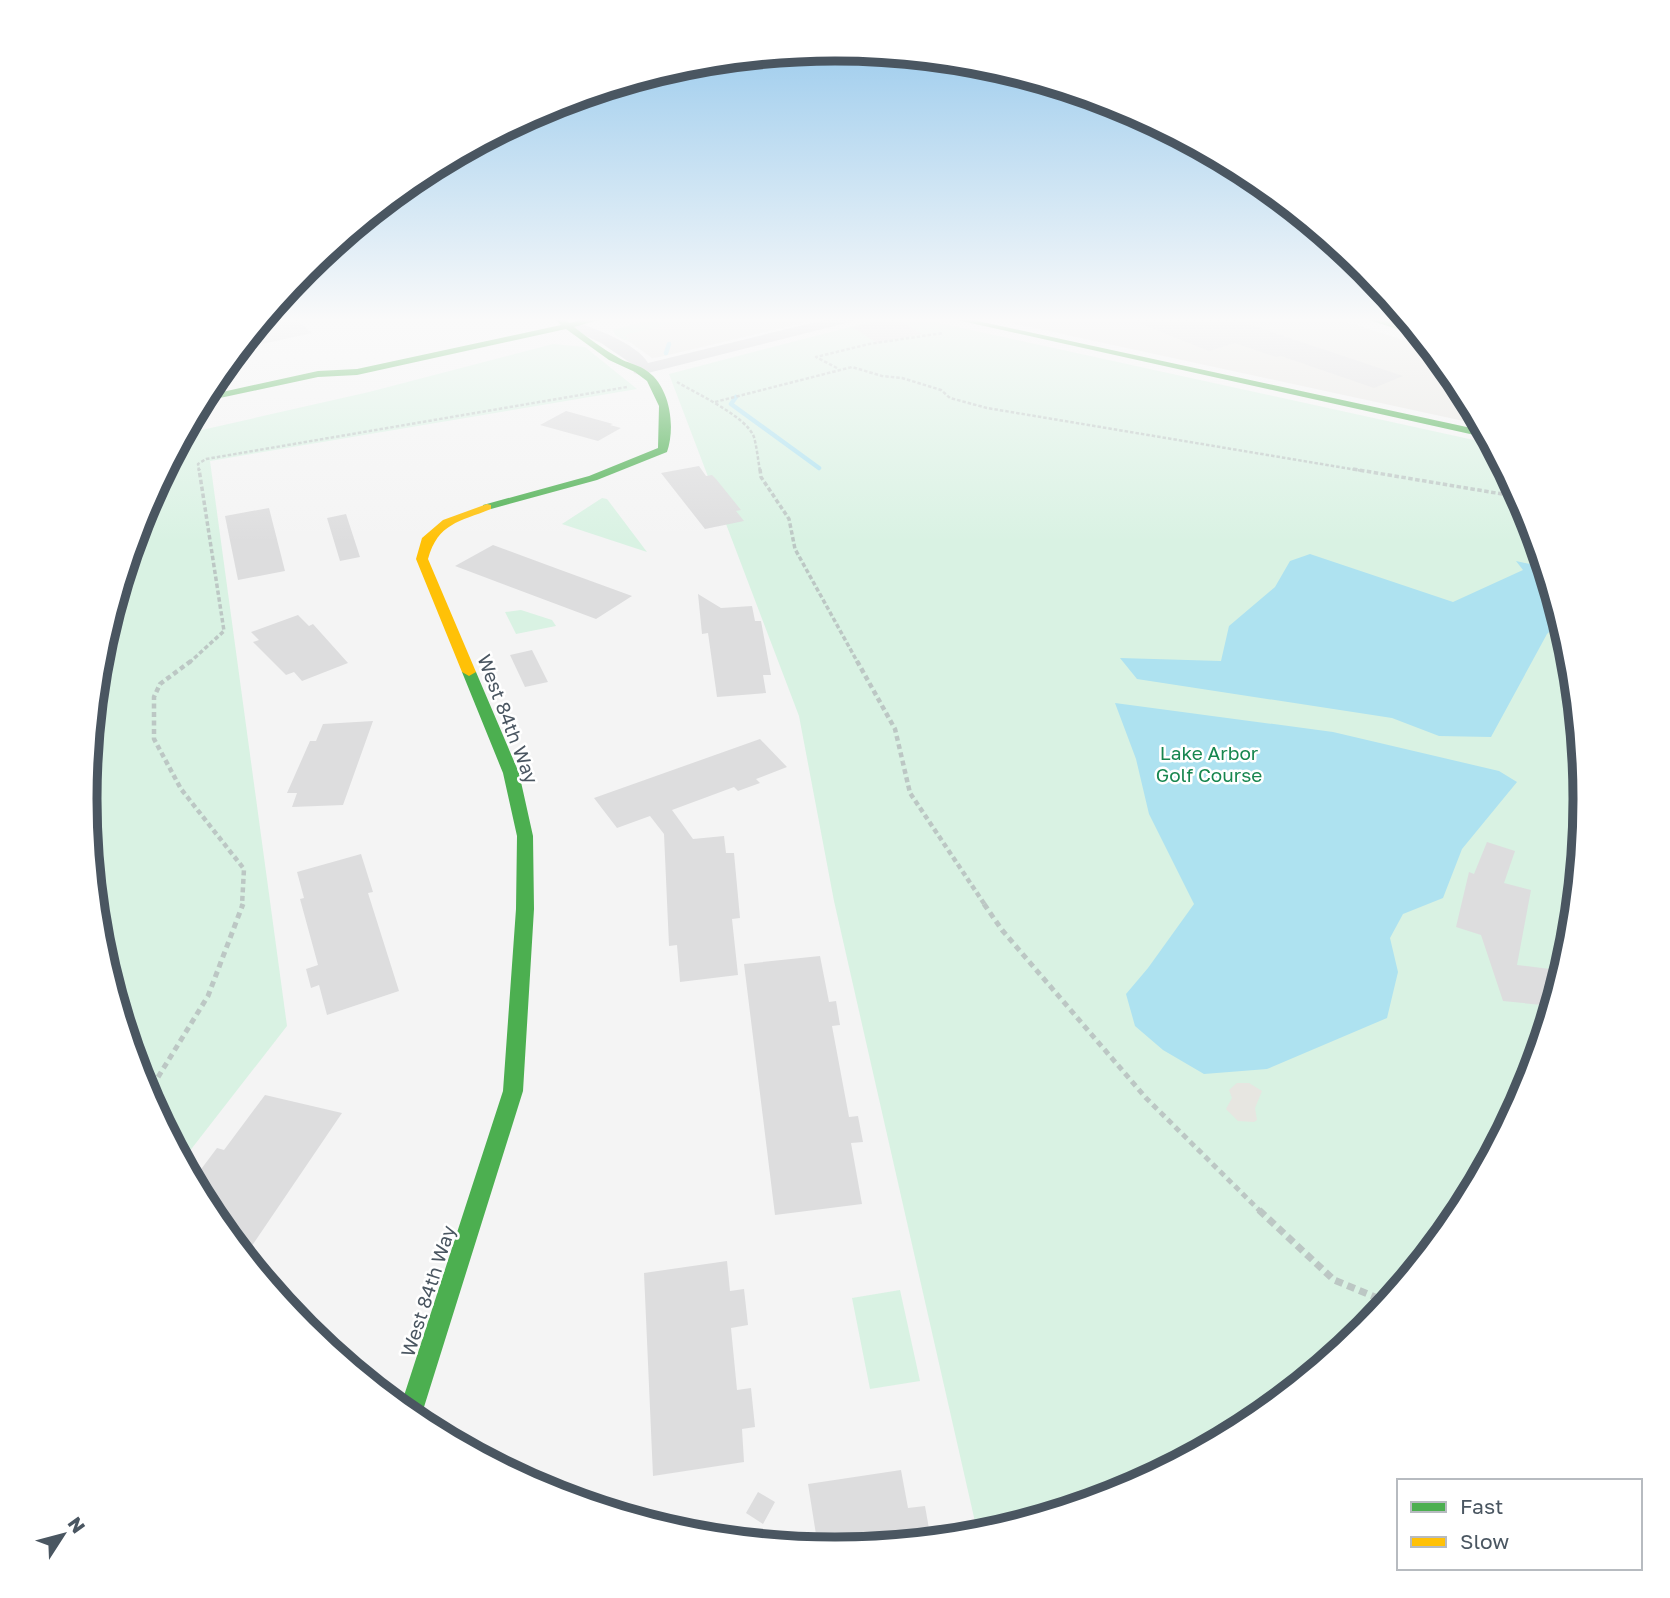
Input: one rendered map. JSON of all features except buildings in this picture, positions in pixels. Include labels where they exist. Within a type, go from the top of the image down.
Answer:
[{"type":"street","points":[[209,410],[289,393]]},
{"type":"street","name":"West 84th Way","points":[[414,1404],[513,1091],[525,909],[525,836],[511,773],[422,559],[428,538],[447,523],[460,517],[593,478],[663,450],[667,416],[661,393]]},
{"type":"street","points":[[1292,393],[1475,433]]},
{"type":"path","points":[[154,1083],[208,996],[244,901],[244,869],[181,789],[154,739],[154,697],[160,684],[205,651],[223,631],[198,464],[206,458],[595,393]]},
{"type":"path","points":[[699,393],[742,421],[752,433],[761,477],[789,519],[794,549],[895,729],[910,793],[1002,930],[1146,1098],[1236,1188],[1334,1280],[1378,1298]]},
{"type":"path","points":[[714,402],[748,393]]},
{"type":"path","points":[[943,393],[950,398],[987,408],[1507,495]]},
{"type":"shaded area","points":[[1332,393],[1450,393],[1469,422]]},
{"type":"green space","points":[[366,393],[616,393],[210,461],[287,1026],[188,1153],[153,1081],[122,990],[104,895],[97,799],[104,703],[122,608],[153,517],[195,431]]},
{"type":"green space","name":"Lake Arbor Golf Course","points":[[676,393],[1257,393],[1480,441],[1517,517],[1548,608],[1559,655],[1571,751],[1573,799],[1571,847],[1559,943],[1534,1036],[1517,1081],[1474,1168],[1448,1209],[1390,1285],[1357,1321],[1321,1354],[1245,1412],[1204,1438],[1117,1481],[1026,1512],[975,1524],[834,901],[799,716]]},
{"type":"green space","points":[[602,498],[607,499],[647,552],[562,524]]},
{"type":"green space","points":[[521,610],[552,620],[556,626],[516,634],[505,612]]},
{"type":"green space","points":[[900,1290],[920,1381],[870,1389],[852,1298]]},
{"type":"sand","points":[[1237,1083],[1249,1083],[1262,1091],[1255,1108],[1257,1120],[1254,1122],[1238,1121],[1226,1109],[1232,1098],[1229,1090]]},
{"type":"water","points":[[1310,554],[1453,602],[1523,570],[1516,561],[1535,565],[1553,628],[1491,737],[1439,736],[1392,718],[1137,679],[1120,658],[1221,661],[1229,626],[1275,587],[1290,561]]},
{"type":"water","points":[[1115,703],[1333,732],[1499,771],[1517,782],[1462,849],[1443,898],[1403,914],[1390,938],[1398,972],[1387,1018],[1267,1069],[1204,1074],[1163,1050],[1135,1026],[1126,994],[1194,904],[1149,814],[1136,759]]},
{"type":"waterway","points":[[736,397],[731,404],[819,468]]},
{"type":"traffic: fast","points":[[218,396],[232,393]]},
{"type":"traffic: fast","points":[[487,507],[593,478],[663,450],[665,417],[659,393]]},
{"type":"traffic: fast","points":[[1293,393],[1475,432]]},
{"type":"traffic: fast","points":[[414,1404],[513,1091],[525,909],[525,836],[511,773],[469,672]]},
{"type":"traffic: slow","points":[[469,672],[422,559],[428,538],[447,522],[487,507]]}]
